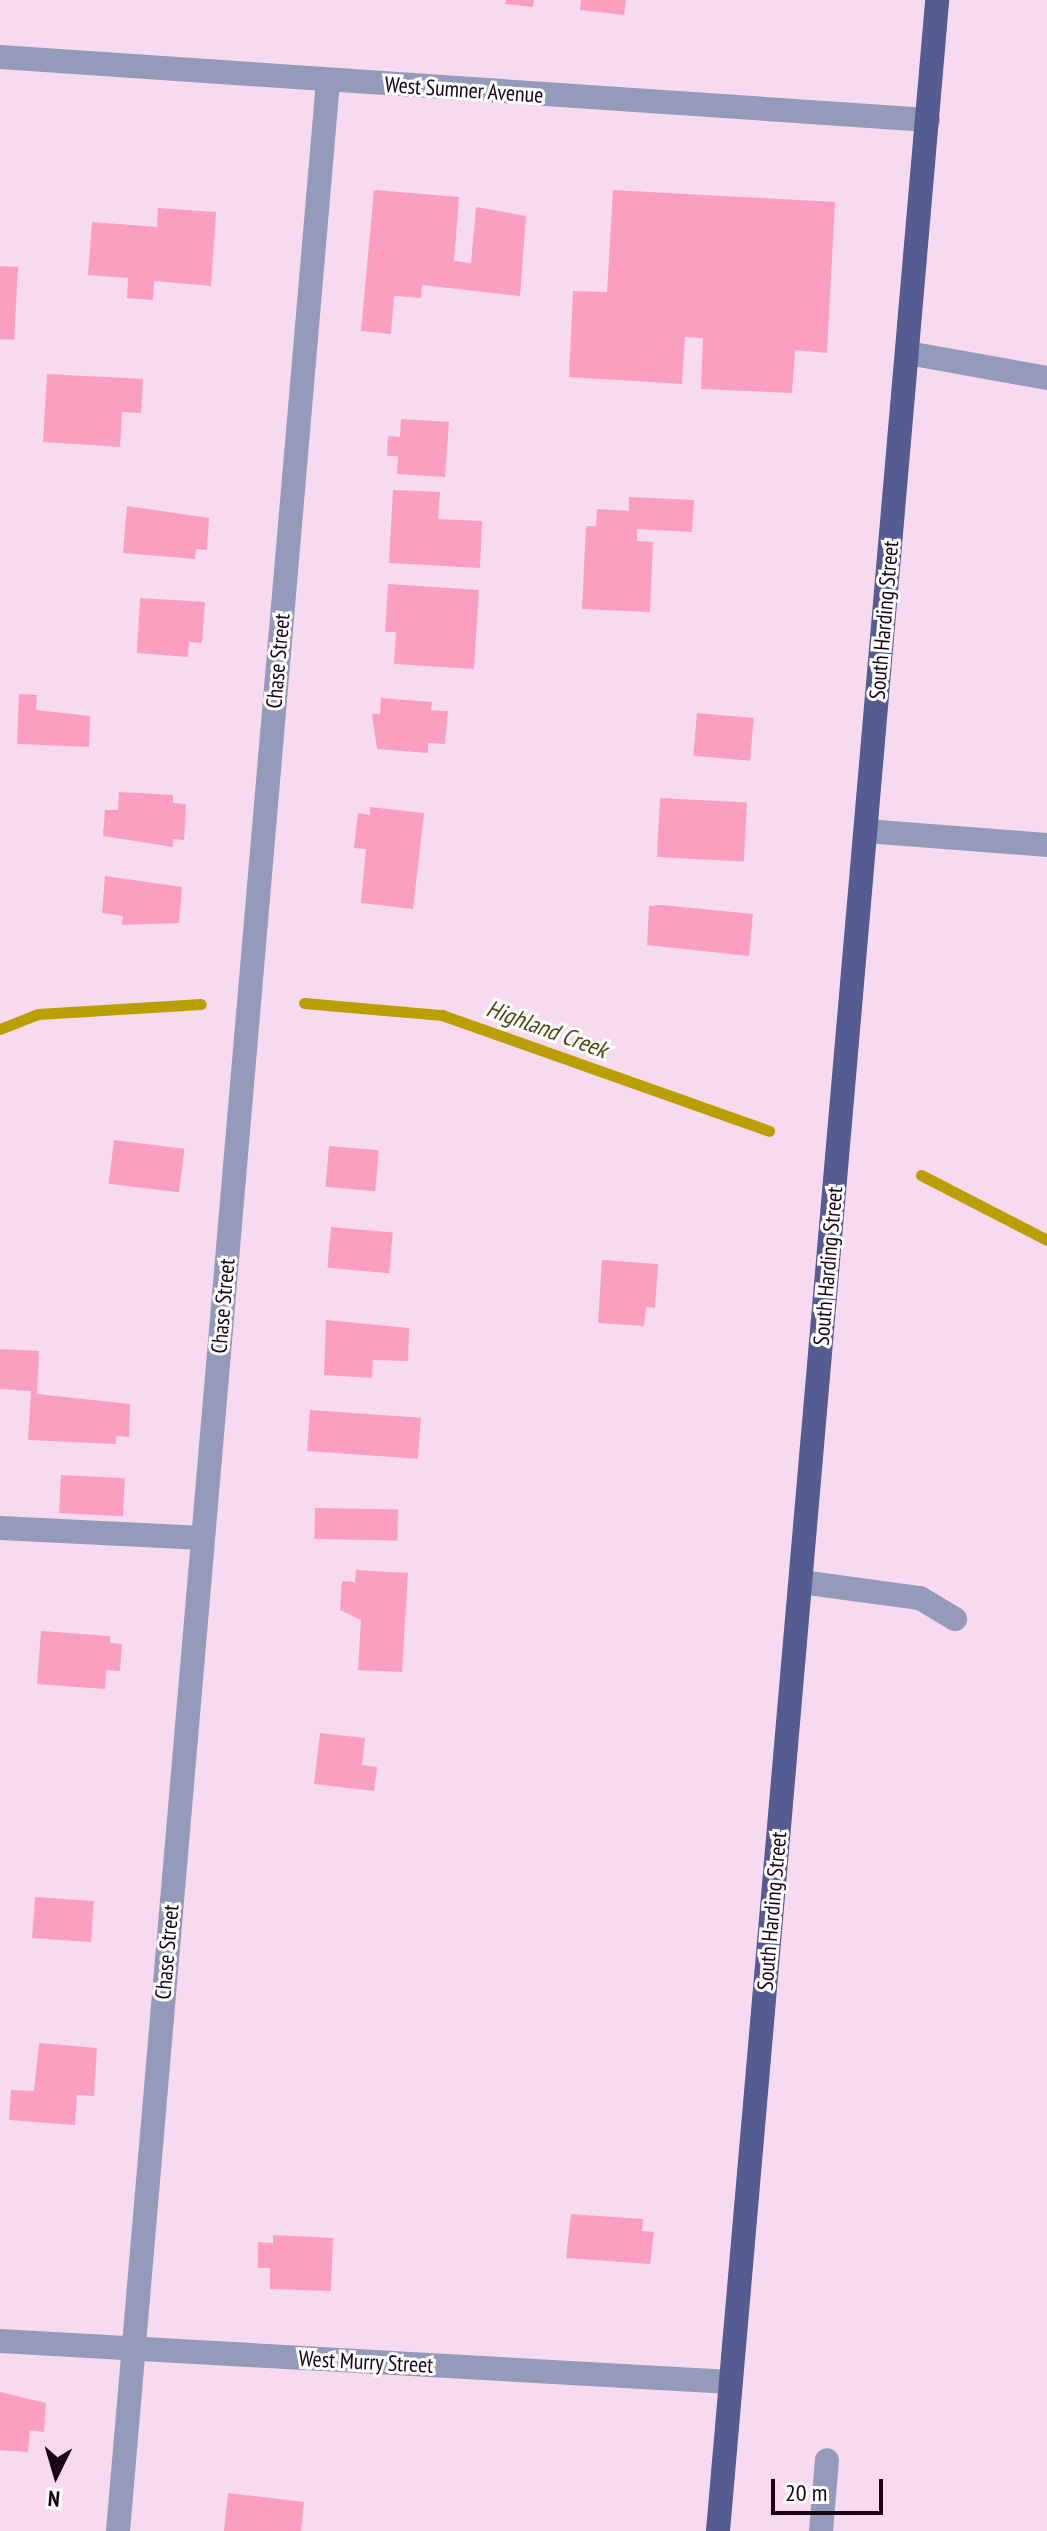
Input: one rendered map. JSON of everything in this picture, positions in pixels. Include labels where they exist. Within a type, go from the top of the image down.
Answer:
[{"type":"main road","name":"South Harding Street","points":[[718,2531],[937,0]]},
{"type":"street","name":"West Sumner Avenue","points":[[0,57],[328,82],[928,120]]},
{"type":"street","name":"Chase Street","points":[[118,2531],[328,82]]},
{"type":"street","points":[[908,353],[1047,378]]},
{"type":"street","points":[[866,831],[1047,845]]},
{"type":"street","points":[[0,1528],[203,1538]]},
{"type":"street","points":[[801,1582],[920,1598],[955,1619]]},
{"type":"street","name":"West Murry Street","points":[[0,2341],[731,2382]]},
{"type":"street","points":[[821,2531],[827,2460]]},
{"type":"building","points":[[506,0],[534,0],[533,7],[505,4]]},
{"type":"building","points":[[581,0],[626,0],[624,15],[580,10]]},
{"type":"building","points":[[374,190],[459,197],[454,261],[471,263],[476,207],[526,216],[520,296],[422,285],[421,298],[394,296],[391,334],[361,331]]},
{"type":"building","points":[[613,190],[835,202],[827,353],[795,350],[792,393],[701,389],[703,338],[685,337],[682,384],[569,377],[573,291],[607,292]]},
{"type":"building","points":[[158,208],[216,212],[211,286],[154,281],[153,300],[127,298],[128,278],[88,275],[92,222],[157,227]]},
{"type":"building","points":[[0,266],[18,267],[14,340],[0,339]]},
{"type":"building","points":[[47,374],[143,379],[141,413],[122,412],[120,447],[43,442]]},
{"type":"building","points":[[401,419],[449,422],[445,477],[397,474],[398,456],[387,456],[388,436],[400,437]]},
{"type":"building","points":[[393,490],[440,492],[438,519],[482,521],[480,568],[389,563]]},
{"type":"building","points":[[629,497],[694,500],[692,532],[637,529],[637,541],[653,542],[650,612],[582,609],[586,526],[596,526],[597,509],[629,511]]},
{"type":"building","points":[[127,506],[209,518],[207,550],[196,549],[195,559],[123,553]]},
{"type":"building","points":[[388,584],[479,590],[474,669],[394,664],[396,632],[385,632]]},
{"type":"building","points":[[140,598],[205,602],[202,643],[189,642],[188,657],[137,653]]},
{"type":"building","points":[[19,694],[37,695],[36,710],[90,716],[89,747],[17,744]]},
{"type":"building","points":[[381,698],[432,702],[431,710],[448,711],[445,744],[428,743],[428,753],[377,749],[372,714],[380,714]]},
{"type":"building","points":[[697,713],[754,718],[750,761],[693,756]]},
{"type":"building","points":[[119,792],[173,795],[173,803],[186,804],[184,840],[173,839],[173,847],[103,836],[105,810],[118,810]]},
{"type":"building","points":[[660,798],[747,803],[744,861],[657,857]]},
{"type":"building","points":[[370,807],[424,813],[413,909],[361,903],[366,849],[354,848],[358,813],[370,815]]},
{"type":"building","points":[[105,876],[182,887],[179,923],[122,925],[123,916],[102,913]]},
{"type":"building","points":[[649,906],[753,914],[749,956],[647,945]]},
{"type":"building","points":[[114,1140],[184,1149],[179,1192],[109,1184]]},
{"type":"building","points":[[329,1146],[379,1150],[375,1191],[325,1187]]},
{"type":"building","points":[[331,1227],[393,1232],[389,1273],[327,1268]]},
{"type":"building","points":[[602,1260],[658,1264],[655,1308],[646,1307],[644,1326],[598,1323]]},
{"type":"building","points":[[326,1320],[409,1328],[408,1361],[373,1360],[372,1378],[324,1375]]},
{"type":"building","points":[[0,1349],[39,1351],[37,1394],[130,1404],[129,1437],[116,1436],[116,1444],[28,1440],[31,1391],[0,1389]]},
{"type":"building","points":[[310,1410],[421,1418],[418,1459],[307,1451]]},
{"type":"building","points":[[61,1475],[125,1478],[123,1516],[59,1513]]},
{"type":"building","points":[[315,1508],[398,1509],[397,1540],[314,1539]]},
{"type":"building","points":[[356,1570],[408,1573],[402,1672],[358,1670],[361,1620],[340,1610],[342,1581],[355,1582]]},
{"type":"building","points":[[41,1631],[110,1636],[110,1643],[122,1644],[120,1671],[106,1670],[105,1689],[37,1684]]},
{"type":"building","points":[[320,1733],[365,1738],[362,1765],[377,1767],[374,1791],[314,1784]]},
{"type":"building","points":[[35,1897],[94,1901],[91,1942],[32,1938]]},
{"type":"building","points":[[39,2043],[97,2048],[94,2096],[77,2095],[75,2125],[9,2120],[11,2090],[34,2091]]},
{"type":"building","points":[[571,2214],[643,2219],[642,2231],[654,2232],[650,2264],[566,2258]]},
{"type":"building","points":[[273,2235],[333,2238],[331,2291],[270,2289],[270,2268],[258,2268],[258,2242],[273,2243]]},
{"type":"building","points":[[0,2392],[46,2403],[44,2432],[30,2430],[28,2452],[0,2450]]},
{"type":"building","points":[[228,2493],[304,2502],[301,2531],[224,2531]]},
{"type":"waterway","name":"Highland Creek","points":[[304,1003],[442,1015],[769,1131]]},
{"type":"waterway","name":"Highland Creek","points":[[0,1029],[38,1014],[201,1004]]},
{"type":"waterway","name":"Highland Creek","points":[[921,1175],[1047,1240]]}]
